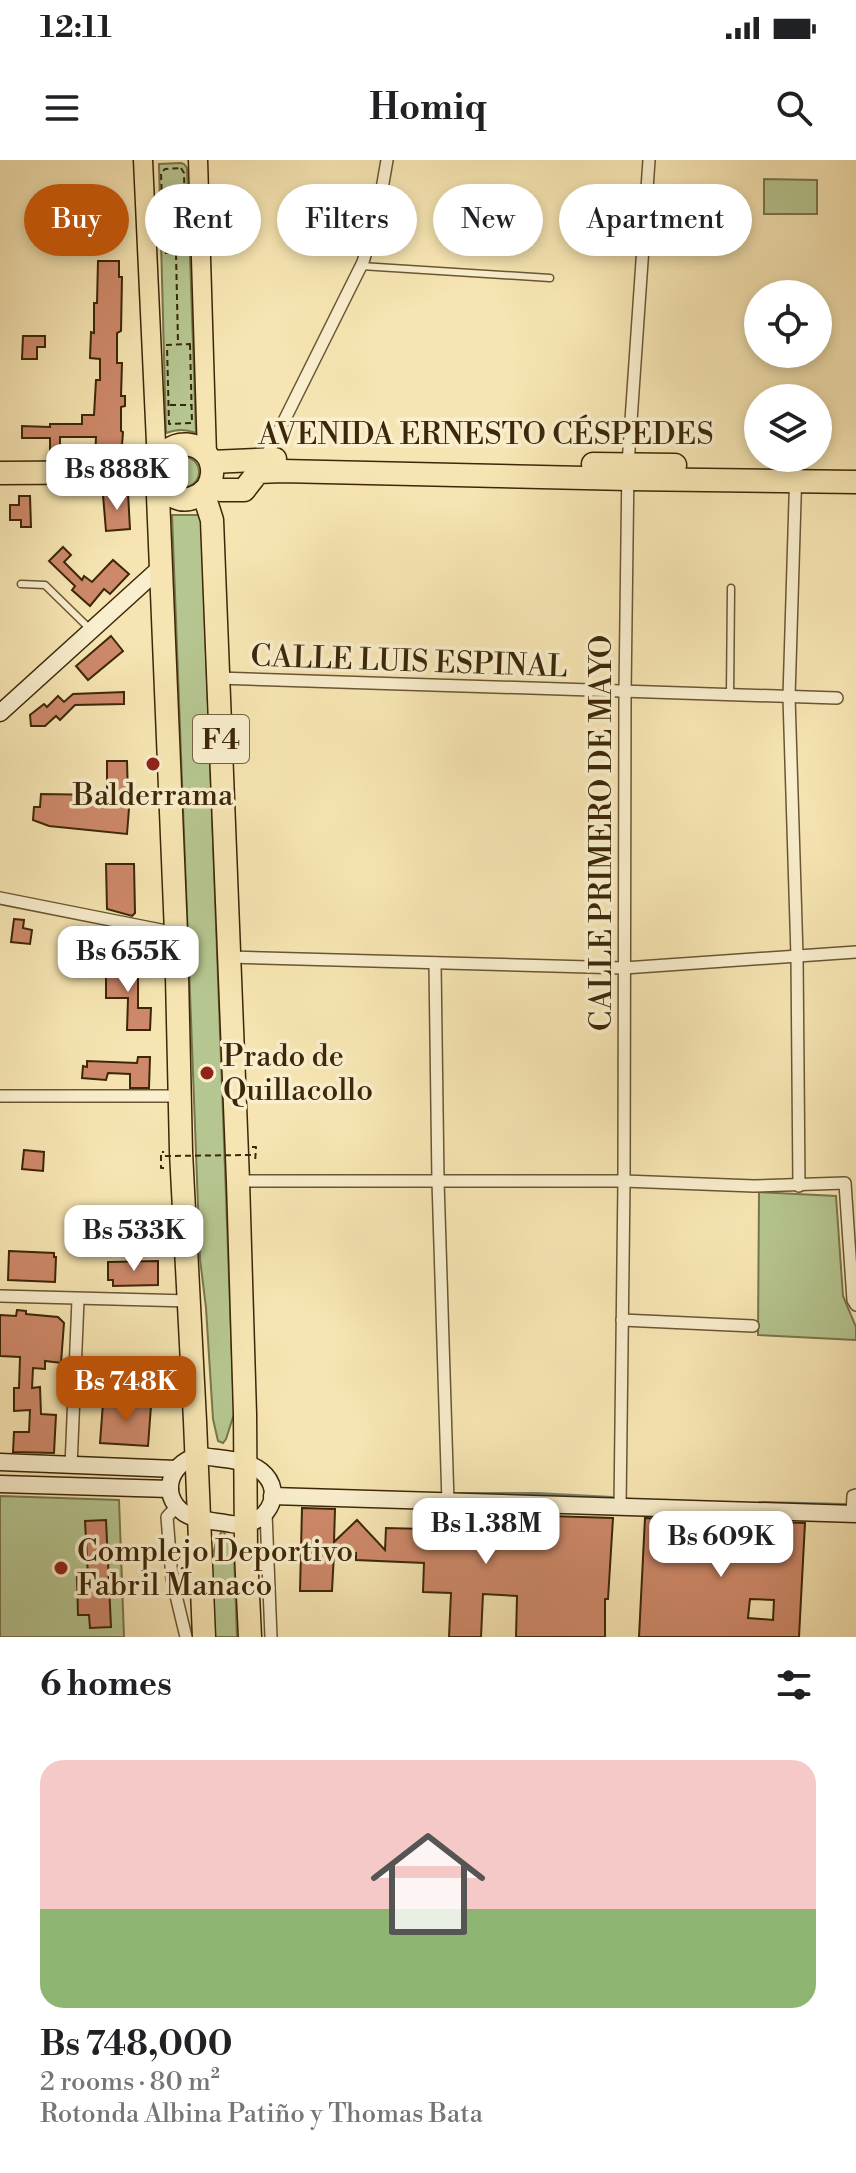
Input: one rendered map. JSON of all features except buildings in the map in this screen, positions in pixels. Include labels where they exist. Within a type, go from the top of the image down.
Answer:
[{"type":"highway","points":[[206,489],[197,497],[181,500],[166,493],[157,472],[164,453],[176,445],[196,446],[209,459]]},
{"type":"highway","name":"F4","points":[[209,459],[212,470],[206,489],[212,520],[238,1181],[250,1637]]},
{"type":"highway","name":"AVENIDA ERNESTO CÉSPEDES","points":[[209,459],[262,466],[796,475],[856,482]]},
{"type":"highway","name":"AVENIDA ERNESTO CÉSPEDES","points":[[206,489],[244,490],[262,466]]},
{"type":"highway","name":"AVENIDA ERNESTO CÉSPEDES","points":[[796,475],[856,468]]},
{"type":"highway","points":[[0,473],[157,472]]},
{"type":"highway","name":"F4","points":[[157,472],[176,933],[179,1096],[204,1637]]},
{"type":"main road","name":"F4","points":[[143,160],[157,472]]},
{"type":"main road","name":"F4","points":[[198,160],[209,459]]},
{"type":"main road","points":[[0,713],[160,568]]},
{"type":"main road","points":[[197,1456],[245,1464],[259,1469],[270,1483],[272,1501],[266,1513],[255,1522],[246,1525],[199,1518],[184,1513],[177,1506],[170,1489],[171,1480],[176,1469],[186,1460],[197,1456]]},
{"type":"main road","points":[[0,1462],[176,1469]]},
{"type":"main road","points":[[0,1484],[170,1489]]},
{"type":"main road","points":[[272,1496],[854,1514]]},
{"type":"street","points":[[262,466],[361,266],[378,212],[387,160]]},
{"type":"street","name":"CALLE PRIMERO DE MAYO","points":[[620,1508],[628,472],[649,160]]},
{"type":"street","points":[[796,475],[789,697],[797,956],[799,1186]]},
{"type":"street","name":"CALLE LUIS ESPINAL","points":[[218,678],[837,698]]},
{"type":"street","points":[[0,898],[176,933]]},
{"type":"street","points":[[229,957],[624,968],[856,952]]},
{"type":"street","points":[[435,963],[448,1502]]},
{"type":"street","points":[[0,1096],[179,1096]]},
{"type":"street","points":[[238,1181],[624,1181],[799,1186],[850,1182],[853,1300],[856,1305]]},
{"type":"street","points":[[0,1296],[189,1301]]},
{"type":"street","points":[[71,1466],[78,1300]]},
{"type":"street","points":[[622,1320],[753,1326]]},
{"type":"street","points":[[854,1514],[853,1496],[856,1495]]},
{"type":"street","points":[[177,1506],[167,1517],[169,1557],[186,1637]]},
{"type":"street","points":[[266,1513],[271,1637]]},
{"type":"lane","points":[[361,266],[550,278]]},
{"type":"lane","points":[[21,584],[45,585],[91,630]]},
{"type":"lane","points":[[730,696],[731,588]]},
{"type":"path","points":[[181,168],[184,173],[186,252],[176,253],[164,253],[161,173],[165,169],[181,168]]},
{"type":"path","points":[[176,256],[178,344]]},
{"type":"path","points":[[178,344],[190,344],[192,423],[169,424],[167,345],[178,344]]},
{"type":"path","points":[[169,405],[191,405]]},
{"type":"path","points":[[180,424],[180,429]]},
{"type":"path","points":[[161,1152],[161,1168],[165,1168],[165,1156],[251,1155]]},
{"type":"green space","points":[[181,163],[187,168],[188,184],[160,184],[159,164]]},
{"type":"green space","points":[[764,179],[817,180],[817,214],[764,214]]},
{"type":"green space","points":[[161,256],[190,256],[196,433],[181,430],[166,433]]},
{"type":"green space","points":[[184,457],[190,458],[198,466],[198,478],[190,486],[184,487],[178,486],[170,478],[169,472],[170,466],[178,458]]},
{"type":"green space","name":"Prado de Quillacollo","points":[[172,515],[201,515],[234,1414],[223,1443],[218,1441],[213,1419],[200,1259]]},
{"type":"green space","points":[[759,1192],[836,1196],[843,1296],[856,1327],[856,1340],[758,1335]]},
{"type":"green space","name":"Complejo Deportivo Fabril Manaco","points":[[0,1496],[119,1500],[124,1637],[0,1637]]},
{"type":"green space","points":[[223,1530],[234,1553],[237,1637],[215,1637],[212,1566],[217,1540]]},
{"type":"waterway","points":[[461,1494],[612,1498]]},
{"type":"waterway","points":[[760,1503],[845,1505]]},
{"type":"place","name":"Balderrama","points":[[153,764]]},
{"type":"place","name":"Prado de Quillacollo","points":[[207,1073]]},
{"type":"place","name":"Complejo Deportivo Fabril Manaco","points":[[61,1568]]}]
